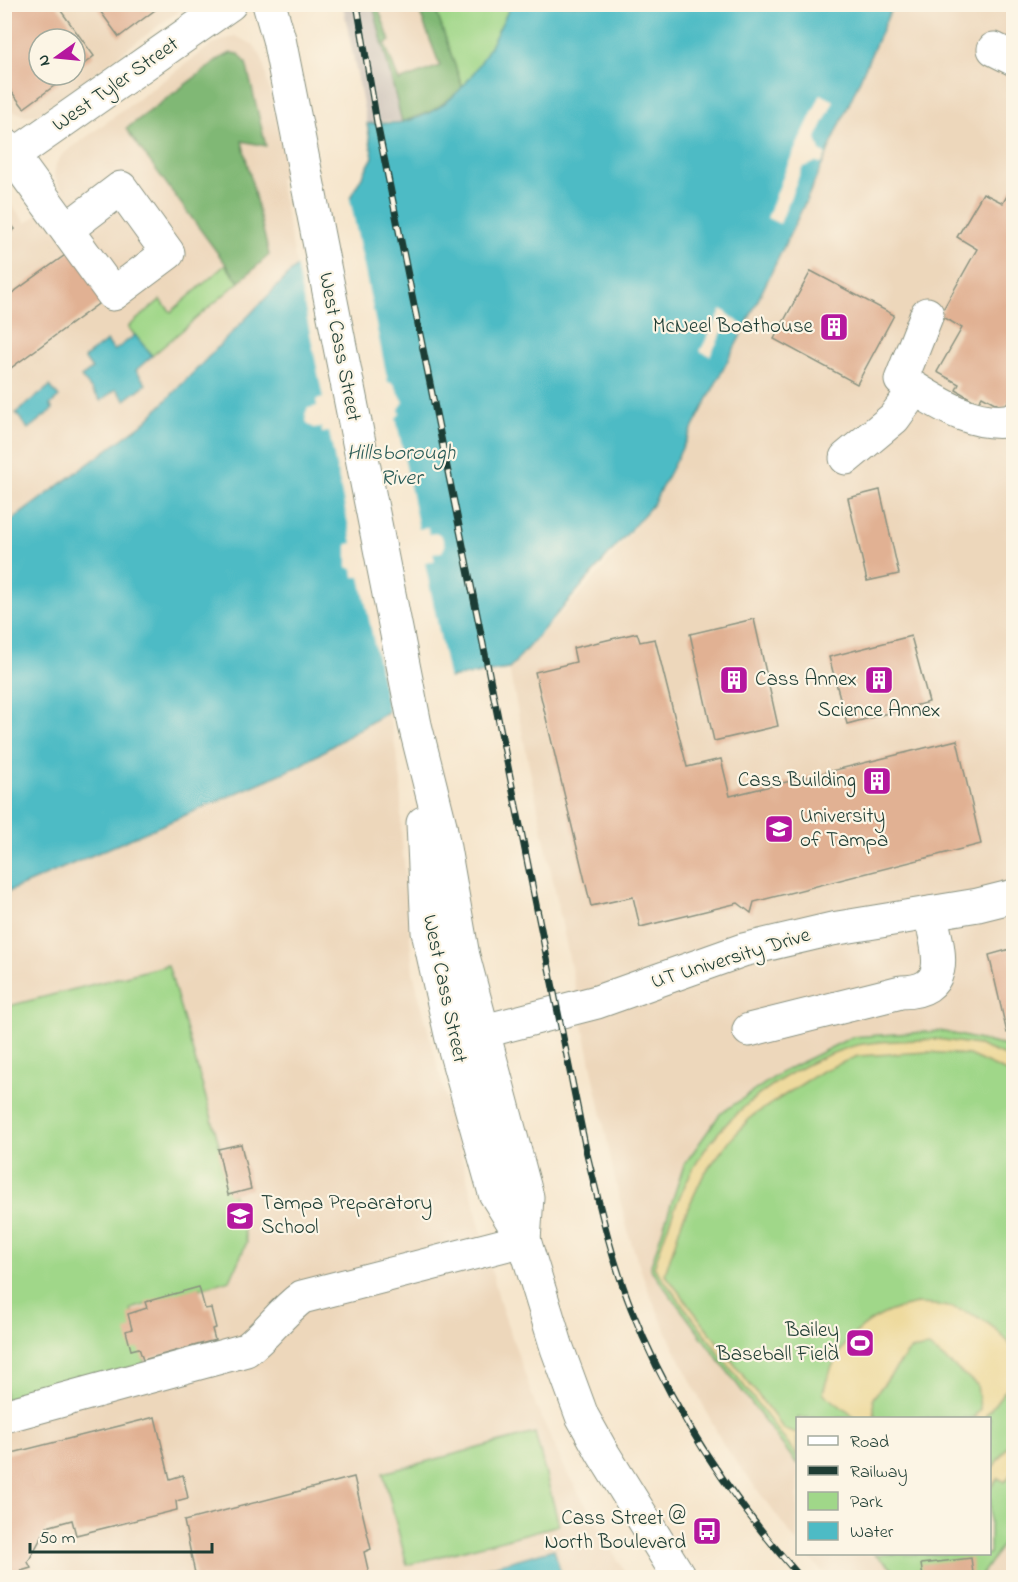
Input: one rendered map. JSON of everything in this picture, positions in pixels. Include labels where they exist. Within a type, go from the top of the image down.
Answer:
[{"type":"street","name":"West Tyler Street","points":[[9,150],[230,4]]},
{"type":"street","name":"West Cass Street","points":[[269,4],[279,39],[415,725],[440,825],[463,956],[467,1035],[527,1197],[524,1240],[554,1337],[582,1416],[680,1577]]},
{"type":"street","points":[[9,150],[67,229]]},
{"type":"street","points":[[927,314],[901,380],[974,419],[995,422],[1014,420]]},
{"type":"street","points":[[846,458],[894,418],[915,388]]},
{"type":"street","name":"UT University Drive","points":[[467,1035],[597,1002],[743,950],[832,929],[1014,896]]},
{"type":"street","points":[[749,1030],[901,992],[918,992],[937,977],[941,959],[930,913]]},
{"type":"street","points":[[4,1416],[246,1350],[260,1341],[279,1315],[302,1297],[524,1240]]},
{"type":"shaded area","points":[[5,5],[187,5],[87,78],[87,27],[27,27],[27,87],[75,87],[35,115],[12,111],[5,105]]},
{"type":"shaded area","points":[[343,5],[373,5],[402,122],[385,121],[367,124]]},
{"type":"shaded area","points":[[373,5],[511,5],[463,89],[402,122]]},
{"type":"shaded area","name":"University of Tampa","points":[[893,5],[1013,5],[1013,1577],[827,1577],[807,1555],[991,1555],[991,1417],[796,1417],[796,1542],[723,1444],[672,1344],[648,1290],[629,1236],[615,1179],[509,669],[601,571],[653,504],[740,337],[806,201]]},
{"type":"shaded area","points":[[235,36],[254,45],[262,58],[289,176],[279,179],[297,268],[192,371],[145,422],[5,526],[4,195],[26,223],[64,196],[54,175],[56,164],[62,155],[213,44]]},
{"type":"shaded area","name":"Tampa Preparatory School","points":[[389,711],[401,780],[401,829],[413,973],[501,1306],[536,1406],[567,1473],[628,1577],[5,1577],[4,893],[301,765]]},
{"type":"green space","points":[[373,5],[394,5],[379,10],[390,41],[385,44],[399,81],[440,66],[417,5],[434,5],[463,89],[432,111],[402,122]]},
{"type":"green space","points":[[434,5],[511,5],[487,54],[463,89]]},
{"type":"green space","points":[[231,53],[239,54],[246,63],[266,146],[242,141],[269,255],[239,282],[126,129],[221,58]]},
{"type":"green space","points":[[225,265],[239,282],[152,356],[128,327],[160,300],[171,312]]},
{"type":"green space","points":[[168,965],[247,1242],[230,1280],[131,1309],[145,1364],[5,1400],[5,1007]]},
{"type":"green space","name":"Bailey Baseball Field","points":[[940,1031],[1002,1045],[1013,1052],[1013,1529],[980,1577],[902,1577],[876,1555],[991,1555],[991,1417],[796,1417],[796,1463],[650,1268],[684,1165],[720,1114],[782,1072],[852,1037]]},
{"type":"green space","points":[[535,1433],[559,1525],[407,1565],[383,1473]]},
{"type":"sand","points":[[937,1039],[978,1045],[1012,1059],[1013,1075],[969,1055],[928,1052],[858,1056],[822,1071],[752,1116],[727,1144],[704,1174],[682,1221],[665,1274],[784,1429],[796,1433],[796,1455],[654,1267],[671,1217],[693,1169],[706,1148],[740,1111],[781,1079],[804,1066],[850,1047],[881,1042]]},
{"type":"sand","points":[[917,1304],[945,1306],[971,1314],[994,1328],[1013,1349],[1013,1380],[985,1417],[974,1417],[980,1409],[977,1385],[929,1347],[910,1350],[873,1398],[875,1417],[855,1417],[823,1393],[828,1375],[836,1360],[855,1333],[882,1315]]},
{"type":"sand","points":[[1013,1439],[1013,1471],[1005,1482],[998,1478],[991,1487],[991,1470]]},
{"type":"water","name":"Hillsborough River","points":[[511,5],[893,5],[806,201],[740,337],[653,504],[509,669],[441,679],[301,765],[5,893],[4,526],[145,422],[331,231],[373,157],[367,124],[403,122],[424,115],[442,105],[457,92],[482,60]]},
{"type":"water","points":[[135,335],[152,356],[136,370],[146,384],[125,400],[116,389],[101,401],[81,377],[92,369],[84,358],[107,341],[114,351]]},
{"type":"water","points":[[50,386],[59,397],[50,405],[53,409],[28,429],[16,413]]},
{"type":"water","points":[[554,1549],[562,1577],[474,1577],[472,1572]]},
{"type":"pier","points":[[821,94],[834,101],[816,138],[820,151],[826,154],[822,164],[816,162],[802,168],[780,224],[767,218],[788,164]]},
{"type":"pier","points":[[349,194],[388,382],[394,384],[404,402],[396,418],[419,529],[428,527],[429,534],[438,533],[445,546],[442,552],[433,553],[435,561],[425,563],[449,680],[442,681],[389,714],[360,577],[354,577],[353,570],[347,567],[347,544],[352,543],[329,432],[322,433],[321,427],[314,428],[307,424],[305,414],[308,408],[317,406],[316,400],[323,398],[296,264],[329,230]]},
{"type":"pier","points":[[722,309],[745,327],[741,335],[725,327],[710,356],[700,351]]},
{"type":"building","points":[[4,4],[56,4],[73,27],[27,27],[27,87],[53,87],[24,108],[4,82]]},
{"type":"building","points":[[95,4],[163,4],[119,37]]},
{"type":"building","points":[[87,46],[94,56],[87,62]]},
{"type":"building","points":[[1014,184],[1014,392],[1004,408],[982,396],[978,403],[956,390],[959,384],[937,372],[962,328],[940,315],[977,249],[957,237],[983,193],[1003,203]]},
{"type":"building","points":[[4,215],[15,229],[4,237]]},
{"type":"building","points":[[75,248],[109,296],[4,373],[4,299]]},
{"type":"building","name":"McNeel Boathouse","points":[[811,271],[894,315],[857,384],[774,339]]},
{"type":"building","points":[[880,490],[899,574],[867,581],[848,498]]},
{"type":"building","name":"Cass Annex","points":[[754,619],[778,726],[714,741],[690,634]]},
{"type":"building","name":"Cass Building","points":[[637,633],[640,642],[655,639],[687,767],[721,759],[730,796],[957,740],[981,844],[754,902],[751,913],[738,903],[640,927],[633,897],[591,906],[535,672],[576,662],[573,648]]},
{"type":"building","name":"Science Annex","points":[[911,636],[929,702],[847,724],[829,657]]},
{"type":"building","points":[[1014,948],[1014,1032],[1007,1033],[989,955]]},
{"type":"building","points":[[241,1144],[251,1189],[228,1195],[218,1149]]},
{"type":"building","points":[[199,1287],[205,1309],[211,1308],[216,1328],[212,1329],[215,1340],[143,1360],[139,1348],[131,1350],[126,1331],[132,1329],[128,1314],[147,1308],[145,1302]]},
{"type":"building","points":[[155,1417],[170,1479],[183,1475],[188,1498],[176,1501],[177,1510],[76,1535],[72,1520],[47,1527],[28,1562],[31,1568],[21,1571],[23,1578],[4,1578],[4,1455]]},
{"type":"building","points":[[354,1477],[371,1549],[364,1552],[370,1578],[196,1578],[184,1521]]},
{"type":"building","points":[[971,1558],[973,1573],[923,1578],[921,1564]]},
{"type":"railway","points":[[357,4],[377,123],[586,1150],[611,1250],[631,1308],[647,1345],[683,1416],[726,1484],[801,1578]]},
{"type":"place","name":"McNeel Boathouse","points":[[834,327]]},
{"type":"place","name":"Cass Annex","points":[[734,680]]},
{"type":"place","name":"Science Annex","points":[[879,680]]},
{"type":"place","name":"Cass Building","points":[[877,781]]},
{"type":"place","name":"University of Tampa","points":[[779,829]]},
{"type":"place","name":"Tampa Preparatory School","points":[[240,1216]]},
{"type":"place","name":"Bailey Baseball Field","points":[[860,1343]]},
{"type":"place","name":"Cass Street @ North Boulevard","points":[[707,1531]]}]
